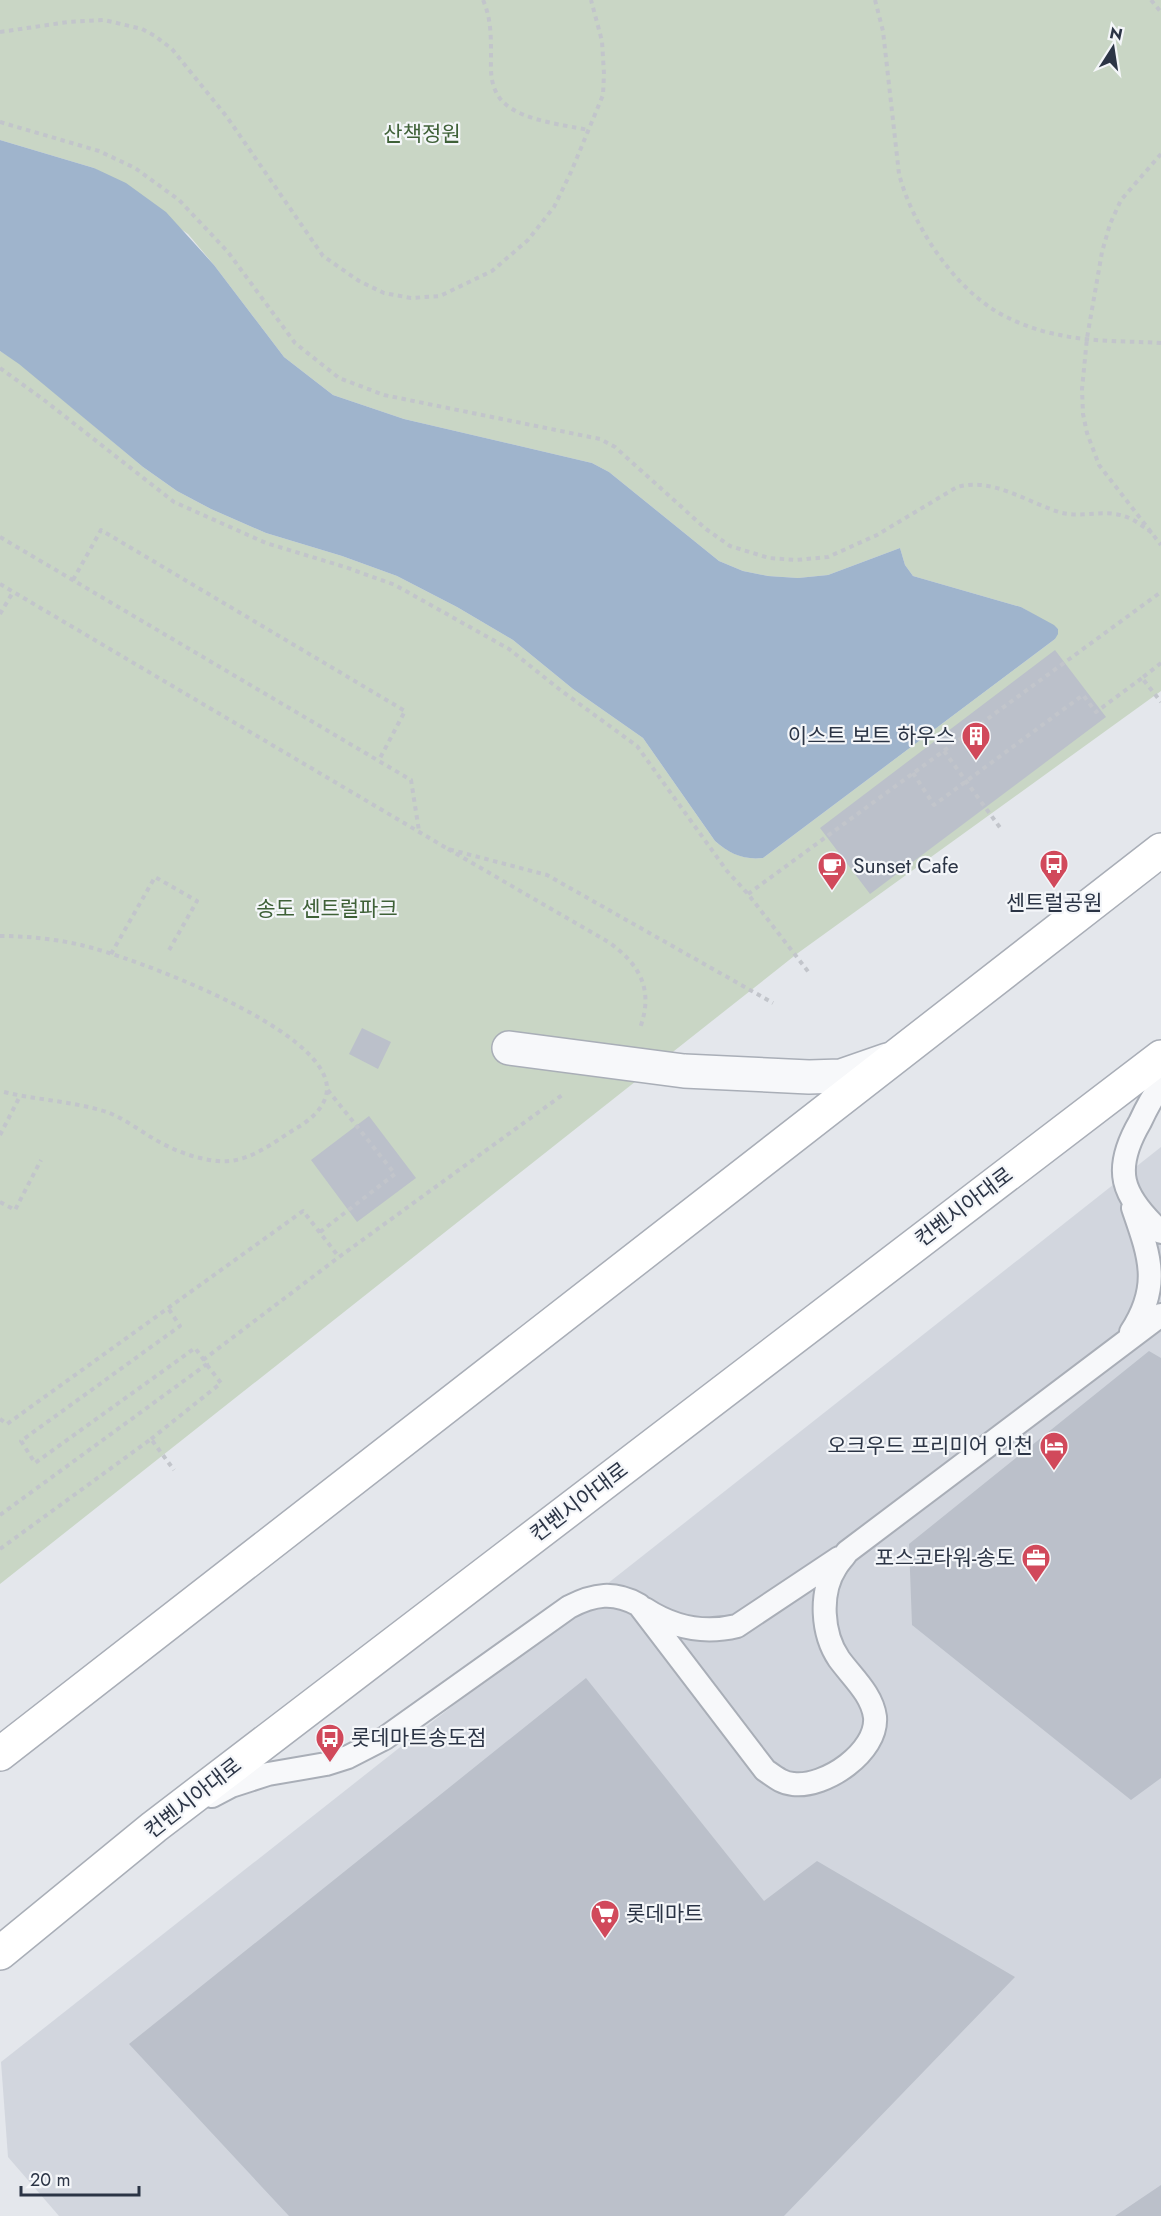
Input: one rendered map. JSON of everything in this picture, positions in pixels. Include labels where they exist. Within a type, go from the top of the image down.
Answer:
[{"type":"main road","points":[[0,1754],[1161,850]]},
{"type":"main road","name":"컨벤시아대로","points":[[0,1953],[154,1827],[1161,1057]]},
{"type":"street","points":[[509,1048],[684,1071],[809,1077],[841,1076],[897,1055]]},
{"type":"lane","points":[[1118,1346],[1140,1320],[1148,1303],[1154,1276],[1124,1178],[1123,1158],[1130,1138],[1161,1085]]},
{"type":"lane","points":[[1128,1192],[1149,1221],[1161,1232]]},
{"type":"lane","points":[[154,1827],[231,1786],[268,1774],[326,1764],[348,1757],[385,1738],[569,1607],[586,1598],[614,1596],[626,1598],[666,1621],[701,1630],[728,1628],[752,1617],[848,1552],[1161,1315]]},
{"type":"lane","points":[[1118,1346],[1133,1338],[1161,1335]]},
{"type":"lane","points":[[639,1605],[765,1770],[780,1781],[810,1784],[829,1777],[847,1765],[862,1750],[872,1735],[875,1720],[873,1708],[866,1694],[839,1658],[828,1635],[825,1601],[829,1583],[835,1567],[848,1552]]},
{"type":"path","points":[[483,0],[491,27],[490,76],[502,101],[531,117],[588,130]]},
{"type":"path","points":[[0,32],[87,20],[104,20],[142,29],[155,36],[172,49],[227,117],[322,256],[359,281],[384,292],[411,298],[440,296],[492,271],[528,240],[554,207],[603,95],[602,41],[591,0]]},
{"type":"path","points":[[875,0],[883,31],[899,174],[904,190],[917,220],[933,245],[970,292],[993,310],[1021,323],[1059,335],[1161,343]]},
{"type":"path","points":[[1151,0],[1161,12]]},
{"type":"path","points":[[0,122],[99,151],[135,168],[179,200],[228,252],[296,343],[339,378],[384,395],[600,439],[615,447],[706,529],[730,546],[751,554],[796,560],[828,557],[877,535],[957,487],[967,484],[988,486],[1061,513],[1115,514],[1134,520],[1152,533]]},
{"type":"path","points":[[1161,154],[1120,200],[1110,224],[1102,252],[1087,338],[1082,389],[1083,414],[1092,450],[1111,481],[1161,545]]},
{"type":"path","points":[[0,368],[174,502],[266,543],[395,585],[510,649],[559,689],[638,746],[727,871],[748,894],[810,974]]},
{"type":"path","points":[[73,580],[101,530],[405,711],[378,760]]},
{"type":"path","points":[[0,537],[411,780],[420,832]]},
{"type":"path","points":[[0,584],[448,849],[547,874],[773,1003]]},
{"type":"path","points":[[0,614],[13,592]]},
{"type":"path","points":[[748,894],[1161,592]]},
{"type":"path","points":[[913,773],[934,805],[1083,695],[1096,712],[1161,663]]},
{"type":"path","points":[[1142,678],[1161,702]]},
{"type":"path","points":[[944,751],[1001,829]]},
{"type":"path","points":[[111,954],[155,877],[197,901],[168,952]]},
{"type":"path","points":[[0,936],[56,940],[111,954],[174,977],[272,1024],[316,1061],[325,1078],[327,1088],[325,1098],[309,1120],[249,1158],[220,1161],[184,1153],[109,1113],[0,1092]]},
{"type":"path","points":[[320,1232],[394,1174],[327,1088]]},
{"type":"path","points":[[0,1135],[20,1096]]},
{"type":"path","points":[[0,1202],[15,1210],[41,1160]]},
{"type":"path","points":[[0,1419],[7,1424],[303,1211]]},
{"type":"path","points":[[203,1360],[339,1257]]},
{"type":"path","points":[[0,1549],[151,1439],[221,1383],[195,1348],[35,1463],[21,1441],[180,1326],[168,1308]]},
{"type":"path","points":[[0,1515],[207,1364]]},
{"type":"path","points":[[151,1439],[174,1470]]},
{"type":"shaded area","points":[[1161,1147],[1161,2216],[59,2216],[8,2157],[1,2062]]},
{"type":"green space","points":[[0,0],[1161,0],[1161,691],[798,953],[0,1584],[0,351],[19,363],[143,467],[177,491],[266,533],[342,556],[397,576],[457,607],[513,640],[573,689],[643,738],[715,841],[732,853],[743,857],[763,858],[1055,639],[1058,629],[1021,607],[913,576],[905,565],[900,548],[828,575],[798,578],[768,576],[743,571],[719,561],[609,472],[592,463],[404,419],[333,395],[284,357],[188,234],[94,168],[0,140]]},
{"type":"water","points":[[0,140],[94,168],[126,183],[166,212],[214,265],[284,357],[333,395],[404,419],[592,463],[609,472],[719,561],[743,571],[768,576],[798,578],[828,575],[900,548],[905,565],[913,576],[1021,607],[1054,625],[1058,629],[1058,634],[1055,639],[763,858],[749,858],[732,853],[715,841],[643,738],[573,689],[513,640],[457,607],[397,576],[342,556],[266,533],[177,491],[143,467],[19,364],[0,351]]},
{"type":"building","name":"이스트 보트 하우스","points":[[1055,650],[1106,717],[870,894],[820,828]]},
{"type":"building","points":[[362,1028],[391,1042],[378,1069],[349,1054]]},
{"type":"building","points":[[369,1116],[416,1178],[357,1222],[311,1160]]},
{"type":"building","name":"포스코타워-송도","points":[[1149,1351],[1161,1358],[1161,1778],[1131,1800],[912,1625],[909,1544]]},
{"type":"building","name":"롯데마트","points":[[586,1678],[764,1901],[817,1861],[1015,1977],[784,2216],[289,2216],[129,2044]]},
{"type":"building","points":[[1161,2185],[1161,2216],[1115,2216]]},
{"type":"place","name":"이스트 보트 하우스","points":[[976,762]]},
{"type":"place","name":"센트럴공원","points":[[1054,890]]},
{"type":"place","name":"Sunset Cafe","points":[[832,892]]},
{"type":"place","name":"오크우드 프리미어 인천","points":[[1054,1472]]},
{"type":"place","name":"포스코타워-송도","points":[[1036,1584]]},
{"type":"place","name":"롯데마트송도점","points":[[330,1764]]},
{"type":"place","name":"롯데마트","points":[[605,1940]]},
{"type":"park label","name":"산책정원","points":[[422,134]]},
{"type":"park label","name":"송도 센트럴파크","points":[[327,909]]}]
